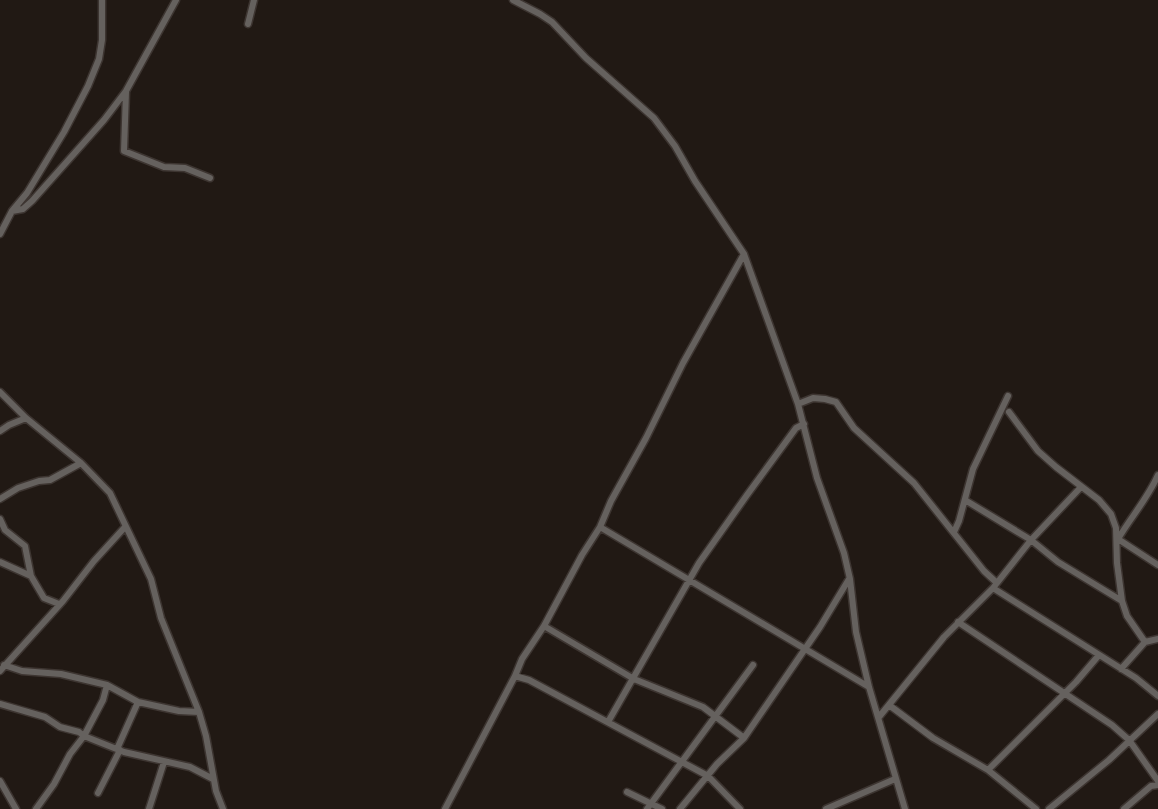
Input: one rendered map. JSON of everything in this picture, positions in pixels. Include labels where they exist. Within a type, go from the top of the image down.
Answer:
[{"type":"street","points":[[0,234],[12,211],[27,193],[64,132],[88,86],[99,59],[102,40],[102,0]]},
{"type":"street","points":[[12,211],[23,209],[32,201],[96,130],[126,91],[176,0]]},
{"type":"street","points":[[248,24],[254,0]]},
{"type":"street","points":[[513,0],[552,22],[586,58],[654,118],[675,146],[706,198],[744,254],[798,405],[817,478],[844,553],[856,632],[869,687],[905,809]]},
{"type":"street","points":[[126,91],[124,152],[164,167],[185,168],[210,178]]},
{"type":"street","points":[[445,809],[515,676],[522,658],[544,626],[582,555],[600,527],[611,501],[744,254]]},
{"type":"street","points":[[0,392],[26,418],[81,463],[110,493],[151,579],[160,618],[199,712],[206,736],[213,778],[223,809]]},
{"type":"street","points":[[954,532],[973,469],[1008,396]]},
{"type":"street","points":[[798,405],[813,398],[836,402],[854,428],[914,483],[995,585],[1158,696]]},
{"type":"street","points":[[1010,412],[1038,451],[1099,501],[1111,514],[1118,539],[1117,563],[1122,601],[1127,616],[1145,642]]},
{"type":"street","points":[[0,431],[26,418]]},
{"type":"street","points":[[608,722],[689,580],[796,428],[804,424]]},
{"type":"street","points":[[0,499],[18,488],[50,480],[81,463]]},
{"type":"street","points":[[1118,539],[1131,516],[1145,500],[1158,475]]},
{"type":"street","points":[[879,717],[958,622],[995,585],[1031,540],[1081,487]]},
{"type":"street","points":[[965,500],[1031,540],[1058,562],[1122,601]]},
{"type":"street","points":[[0,519],[5,530],[25,546],[31,576],[44,598],[59,604]]},
{"type":"street","points":[[2,668],[125,527]]},
{"type":"street","points":[[600,527],[869,687]]},
{"type":"street","points":[[1118,539],[1158,565]]},
{"type":"street","points":[[0,562],[31,576]]},
{"type":"street","points":[[680,809],[717,764],[744,738],[805,650],[849,579]]},
{"type":"street","points":[[958,622],[1066,693],[1112,725],[1129,740],[1158,783],[1151,786],[1124,809]]},
{"type":"street","points":[[544,626],[634,679],[703,707],[744,738]]},
{"type":"street","points":[[1121,669],[1145,642],[1158,639]]},
{"type":"street","points":[[988,770],[1066,693],[1099,656]]},
{"type":"street","points":[[649,806],[753,665]]},
{"type":"street","points":[[2,668],[61,674],[107,685],[138,702],[171,710],[199,712]]},
{"type":"street","points":[[515,676],[528,680],[708,776],[740,809]]},
{"type":"street","points":[[36,809],[54,784],[70,754],[84,736],[103,700],[107,685]]},
{"type":"street","points":[[98,793],[138,702]]},
{"type":"street","points":[[0,704],[45,717],[60,727],[79,732],[118,750],[190,767],[213,778]]},
{"type":"street","points":[[889,705],[933,738],[988,770],[1036,809]]},
{"type":"street","points":[[1049,809],[1109,760],[1158,714]]},
{"type":"street","points":[[148,809],[164,762]]},
{"type":"street","points":[[826,809],[895,779]]},
{"type":"street","points":[[0,781],[16,808]]},
{"type":"street","points":[[627,792],[649,806],[662,809]]}]
